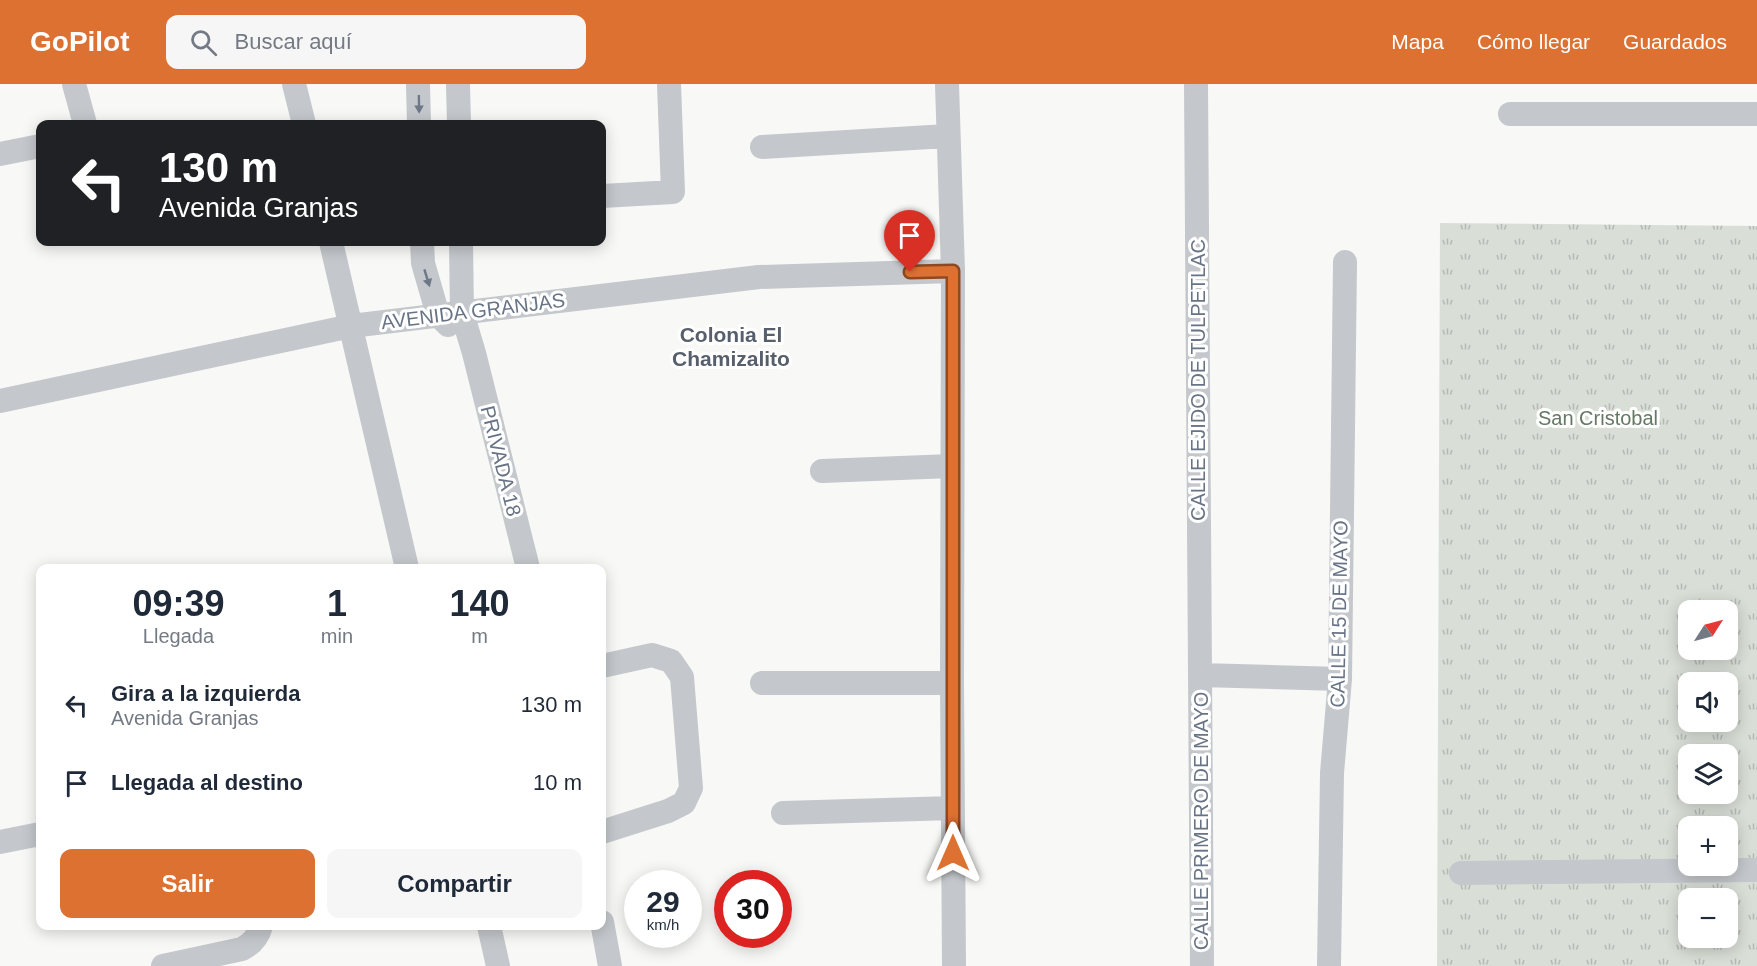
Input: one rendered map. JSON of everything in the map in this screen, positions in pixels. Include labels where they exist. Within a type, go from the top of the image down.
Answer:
[{"type":"street","points":[[74,84],[84,120]]},
{"type":"street","points":[[294,84],[303,120]]},
{"type":"street","points":[[418,84],[419,120]]},
{"type":"street","points":[[458,84],[459,120]]},
{"type":"street","points":[[606,196],[673,192],[669,84]]},
{"type":"street","points":[[947,84],[953,271],[954,966]]},
{"type":"street","name":"CALLE EJIDO DE TULPETLAC","points":[[1196,84],[1197,434],[1201,675]]},
{"type":"street","points":[[1510,114],[1757,114]]},
{"type":"street","points":[[762,147],[948,136]]},
{"type":"street","points":[[0,154],[36,147]]},
{"type":"street","points":[[332,246],[406,564]]},
{"type":"street","points":[[422,246],[423,263],[438,315]]},
{"type":"street","name":"PRIVADA 18","points":[[461,246],[462,313],[527,564]]},
{"type":"street","name":"CALLE 15 DE MAYO","points":[[1329,966],[1332,773],[1340,679],[1345,262]]},
{"type":"street","name":"AVENIDA GRANJAS","points":[[0,400],[351,326],[759,277],[953,271]]},
{"type":"street","name":"PRIVADA 18","points":[[438,315],[474,353]]},
{"type":"street","points":[[822,471],[952,465]]},
{"type":"street","points":[[606,665],[652,655],[671,661],[682,677],[691,788],[684,803],[668,811],[606,831]]},
{"type":"street","points":[[1201,675],[1340,679]]},
{"type":"street","name":"CALLE PRIMERO DE MAYO","points":[[1201,675],[1202,966]]},
{"type":"street","points":[[762,682],[952,683]]},
{"type":"street","points":[[783,813],[953,808]]},
{"type":"street","points":[[0,842],[36,835]]},
{"type":"street","points":[[1461,873],[1757,870]]},
{"type":"street","points":[[163,966],[242,949],[251,944],[259,930]]},
{"type":"street","points":[[490,930],[498,966]]},
{"type":"street","points":[[603,930],[610,966]]},
{"type":"green space","name":"San Cristobal","points":[[1440,223],[1757,226],[1757,966],[1437,966]]},
{"type":"district","name":"Colonia El Chamizalito","points":[[731,347]]},
{"type":"route","points":[[910,272],[953,271],[953,853]]}]
